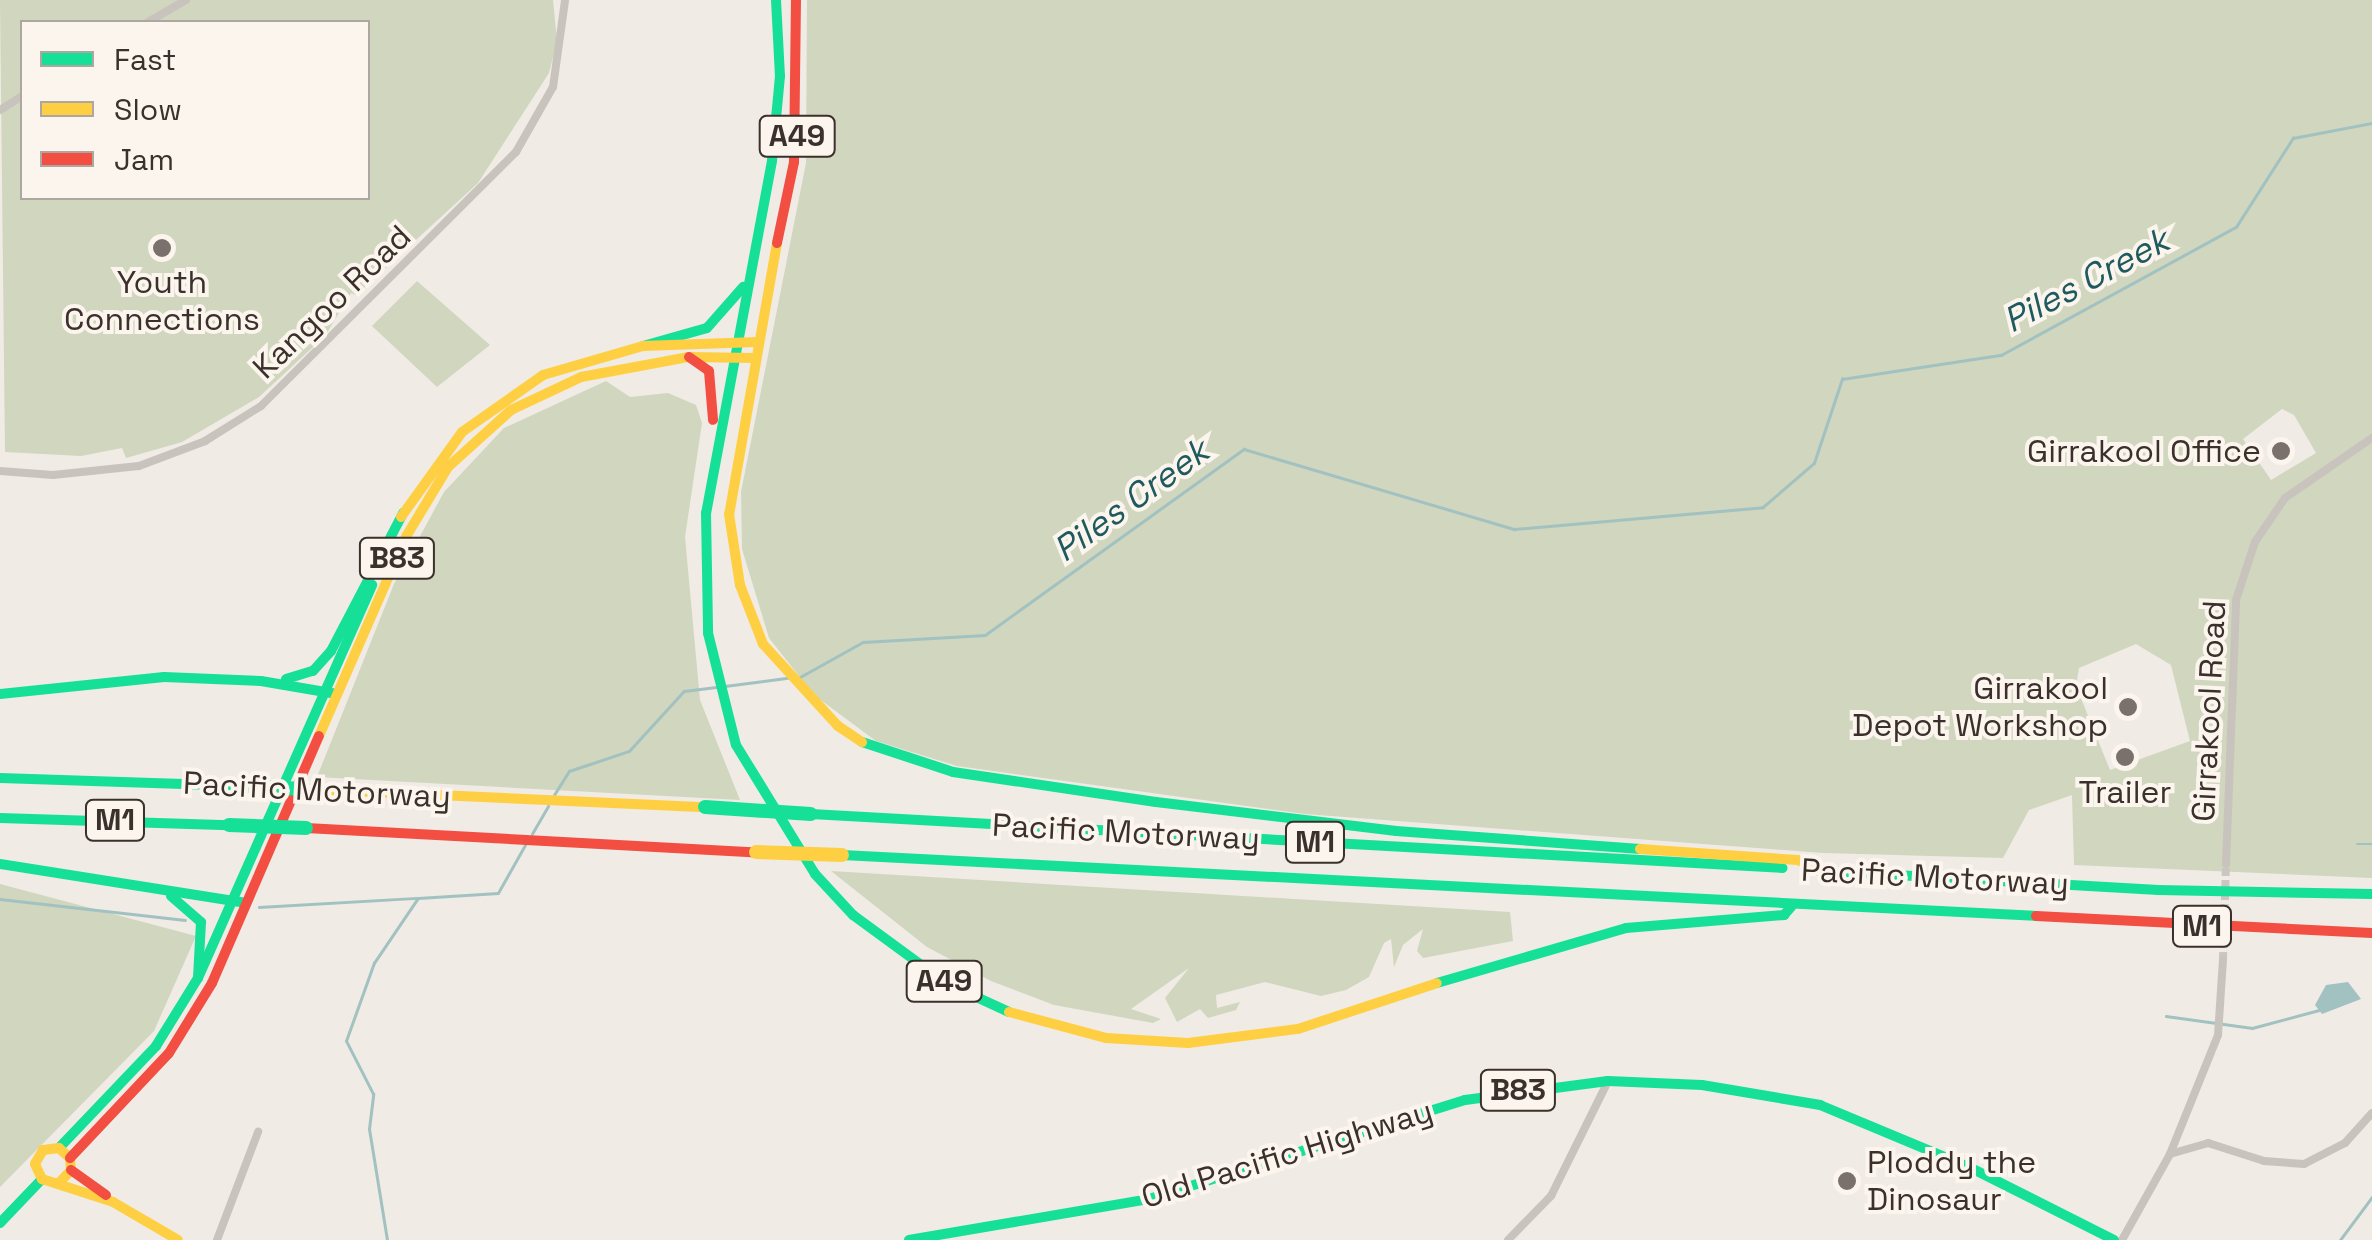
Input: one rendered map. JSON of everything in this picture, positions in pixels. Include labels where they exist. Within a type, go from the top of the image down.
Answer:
[{"type":"main road","name":"A49","points":[[776,0],[777,127],[714,451],[703,542],[714,668],[756,787],[815,874],[853,915],[970,996],[1106,1038],[1210,1042],[1298,1028],[1546,947],[1664,923],[1784,915],[1792,907]]},
{"type":"main road","name":"A49","points":[[796,0],[798,128],[729,514],[740,585],[763,644],[809,701],[873,749],[953,772],[1356,828],[1798,860],[1818,870]]},
{"type":"main road","points":[[644,346],[687,336],[721,318],[751,268]]},
{"type":"main road","name":"B83","points":[[60,1182],[66,1159],[156,1046],[198,978],[238,902],[332,692],[418,514],[470,443],[532,397],[581,377],[758,342]]},
{"type":"main road","name":"B83","points":[[332,692],[403,513],[437,460],[500,401],[559,368],[644,346],[734,347],[754,358]]},
{"type":"main road","points":[[690,358],[709,371],[714,451]]},
{"type":"main road","points":[[261,681],[297,678],[324,661],[403,513]]},
{"type":"main road","points":[[0,694],[164,677],[261,681],[332,692]]},
{"type":"main road","name":"Pacific Motorway","points":[[0,778],[706,808],[2158,890],[2372,894]]},
{"type":"main road","name":"Pacific Motorway","points":[[0,818],[229,824],[1792,907],[2372,933]]},
{"type":"main road","points":[[0,864],[238,902]]},
{"type":"main road","points":[[140,887],[177,898],[195,912],[204,938],[198,978]]},
{"type":"main road","name":"B83","points":[[66,1159],[169,1053],[212,983],[238,902]]},
{"type":"main road","name":"Old Pacific Highway","points":[[909,1240],[1148,1199],[1465,1100],[1608,1081],[1702,1086],[1820,1105],[1971,1168],[2118,1240]]},
{"type":"main road","name":"B83","points":[[42,1179],[38,1156],[66,1159]]},
{"type":"main road","points":[[66,1159],[113,1202]]},
{"type":"main road","points":[[0,1224],[42,1179],[113,1202],[178,1240]]},
{"type":"street","points":[[151,20],[186,0]]},
{"type":"street","name":"Kangoo Road","points":[[0,470],[70,474],[139,466],[205,440],[270,399],[516,152],[553,87],[565,0]]},
{"type":"street","name":"Girrakool Road","points":[[2226,864],[2236,600],[2255,542],[2285,498],[2372,438]]},
{"type":"street","points":[[2118,1240],[2170,1154],[2218,1036],[2223,960]]},
{"type":"street","points":[[1508,1240],[1551,1196],[1608,1081]]},
{"type":"street","points":[[2170,1154],[2208,1144],[2264,1162],[2304,1164],[2345,1143],[2372,1113]]},
{"type":"street","points":[[217,1240],[258,1132]]},
{"type":"green space","points":[[0,0],[553,0],[557,41],[549,73],[478,183],[356,295],[351,293],[325,336],[259,397],[182,442],[126,458],[122,448],[81,456],[5,452]]},
{"type":"green space","points":[[807,0],[2372,0],[2372,878],[2074,865],[2072,795],[2029,810],[2003,858],[1823,853],[1305,814],[957,766],[876,741],[814,695],[769,638],[742,549],[741,492],[806,163]],"holes":[[[2282,409],[2294,415],[2316,453],[2271,480],[2243,439]],[[2136,644],[2171,665],[2190,741],[2110,770],[2076,686],[2079,668]]]},
{"type":"green space","points":[[417,281],[490,345],[437,387],[372,326]]},
{"type":"green space","points":[[606,381],[630,397],[668,393],[696,405],[702,423],[685,537],[700,700],[740,800],[317,777],[394,584],[444,492],[504,428]]},
{"type":"green space","points":[[831,871],[1510,912],[1513,941],[1423,958],[1417,951],[1423,929],[1403,945],[1394,967],[1391,939],[1384,943],[1369,977],[1346,990],[1321,996],[1265,982],[1216,995],[1217,1008],[1240,1002],[1236,1010],[1208,1018],[1200,1009],[1177,1022],[1165,998],[1189,968],[1131,1009],[1161,1019],[1153,1023],[1054,1005],[991,981],[927,947]]},
{"type":"green space","points":[[0,884],[196,936],[154,1031],[0,1187]]},
{"type":"water","points":[[2348,982],[2361,999],[2322,1014],[2315,1005],[2326,985]]},
{"type":"waterway","name":"Piles Creek","points":[[800,677],[863,642],[985,635],[1244,449],[1514,529],[1763,507],[1814,463],[1842,379],[2001,355],[2236,227],[2293,138],[2372,123]]},
{"type":"waterway","name":"Piles Creek","points":[[725,686],[787,678]]},
{"type":"waterway","name":"Piles Creek","points":[[554,795],[569,771],[629,751],[684,691],[718,687]]},
{"type":"waterway","name":"Piles Creek","points":[[532,834],[548,806]]},
{"type":"waterway","points":[[2357,844],[2372,844]]},
{"type":"waterway","name":"Piles Creek","points":[[387,1240],[369,1129],[373,1094],[346,1041],[374,963],[418,898],[498,893],[525,845]]},
{"type":"waterway","points":[[259,907],[417,898]]},
{"type":"waterway","points":[[0,899],[185,920]]},
{"type":"waterway","points":[[2166,1016],[2252,1028],[2319,1010]]},
{"type":"waterway","points":[[2340,1240],[2372,1197]]},
{"type":"tunnel","points":[[2223,960],[2226,864]]},
{"type":"traffic: fast","points":[[776,0],[780,76],[772,161],[706,513],[708,633],[736,745],[815,874],[853,915],[946,983],[1009,1012]]},
{"type":"traffic: fast","points":[[643,346],[707,328],[743,287]]},
{"type":"traffic: fast","points":[[286,679],[313,671],[331,651],[403,513]]},
{"type":"traffic: fast","points":[[59,1148],[156,1046],[198,978],[372,585]]},
{"type":"traffic: fast","points":[[0,694],[164,677],[261,681],[337,694]]},
{"type":"traffic: fast","points":[[862,742],[953,772],[1156,802],[1396,831],[1640,849]]},
{"type":"traffic: fast","points":[[0,778],[237,786]]},
{"type":"traffic: fast","points":[[237,786],[305,789]]},
{"type":"traffic: fast","points":[[705,807],[811,814]]},
{"type":"traffic: fast","points":[[811,814],[1783,868]]},
{"type":"traffic: fast","points":[[0,818],[229,825]]},
{"type":"traffic: fast","points":[[229,825],[306,828]]},
{"type":"traffic: fast","points":[[842,855],[2036,916]]},
{"type":"traffic: fast","points":[[0,864],[245,903]]},
{"type":"traffic: fast","points":[[1810,870],[2158,890],[2372,894]]},
{"type":"traffic: fast","points":[[171,896],[201,922],[198,978]]},
{"type":"traffic: fast","points":[[1437,983],[1626,928],[1784,915],[1791,907]]},
{"type":"traffic: fast","points":[[909,1240],[1149,1199],[1465,1100],[1608,1081],[1702,1085],[1820,1105],[1971,1168],[2114,1240]]},
{"type":"traffic: fast","points":[[0,1223],[42,1179]]},
{"type":"traffic: slow","points":[[777,243],[729,514],[740,585],[763,644],[838,726],[862,742]]},
{"type":"traffic: slow","points":[[401,517],[462,432],[543,375],[643,346],[757,342]]},
{"type":"traffic: slow","points":[[319,736],[407,535],[448,467],[511,410],[581,377],[689,357],[754,358]]},
{"type":"traffic: slow","points":[[305,789],[705,807]]},
{"type":"traffic: slow","points":[[1640,849],[1798,860],[1818,870]]},
{"type":"traffic: slow","points":[[756,852],[842,855]]},
{"type":"traffic: slow","points":[[1009,1012],[1106,1038],[1188,1043],[1298,1029],[1437,983]]},
{"type":"traffic: slow","points":[[60,1182],[71,1170],[70,1158],[59,1148],[43,1150],[35,1164],[42,1179],[113,1202],[178,1240]]},
{"type":"traffic: jam","points":[[777,243],[794,162],[796,0]]},
{"type":"traffic: jam","points":[[689,357],[709,371],[713,420]]},
{"type":"traffic: jam","points":[[70,1158],[169,1053],[212,983],[319,736]]},
{"type":"traffic: jam","points":[[306,828],[756,852]]},
{"type":"traffic: jam","points":[[2036,916],[2372,933]]},
{"type":"traffic: jam","points":[[71,1170],[106,1195]]},
{"type":"place","name":"Youth Connections","points":[[162,248]]},
{"type":"place","name":"Girrakool Office","points":[[2281,451]]},
{"type":"place","name":"Girrakool Depot Workshop","points":[[2128,707]]},
{"type":"place","name":"Trailer","points":[[2125,757]]},
{"type":"place","name":"Ploddy the Dinosaur","points":[[1847,1181]]}]
